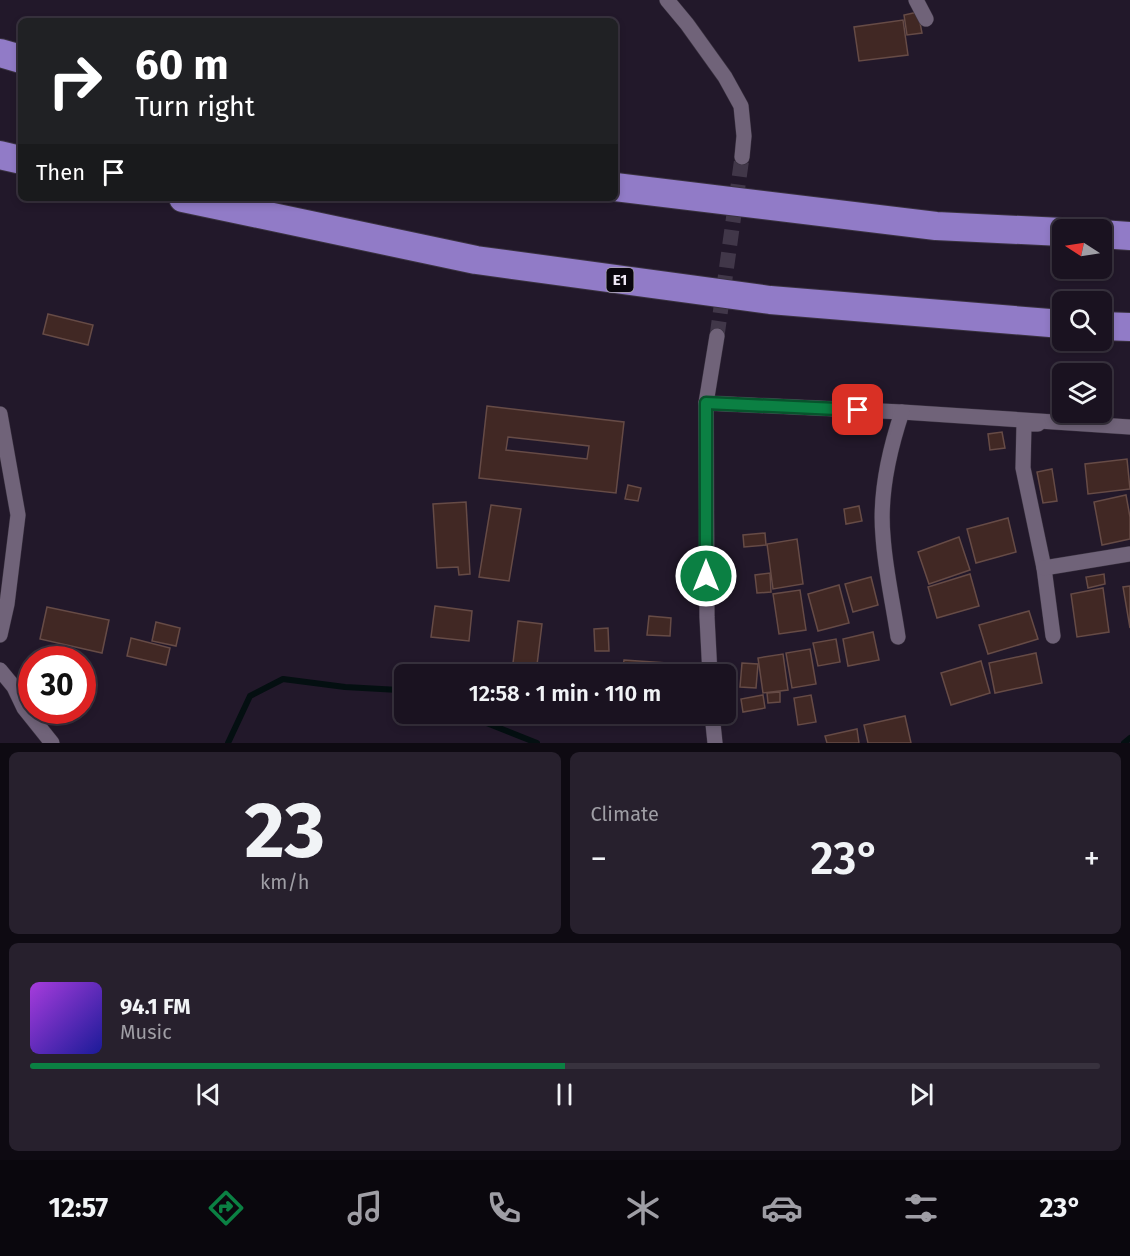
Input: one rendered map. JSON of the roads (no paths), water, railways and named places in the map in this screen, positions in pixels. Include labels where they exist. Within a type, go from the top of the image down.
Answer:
[{"type":"highway","points":[[0,53],[18,58]]},
{"type":"highway","points":[[0,155],[18,159]]},
{"type":"highway","points":[[618,187],[936,226],[1052,232]]},
{"type":"highway","name":"E1","points":[[197,201],[476,260],[770,300],[1052,323]]},
{"type":"highway","points":[[1112,235],[1130,236]]},
{"type":"highway","points":[[1112,326],[1130,327]]},
{"type":"street","points":[[667,0],[725,77],[741,106],[744,136],[742,157]]},
{"type":"street","points":[[916,0],[926,19]]},
{"type":"street","points":[[709,664],[707,616],[706,403],[717,336]]},
{"type":"street","points":[[706,403],[902,412],[1052,422]]},
{"type":"street","points":[[898,637],[882,534],[890,446],[902,412]]},
{"type":"street","points":[[0,414],[18,515],[7,604],[0,635]]},
{"type":"street","points":[[1053,636],[1044,568],[1023,468],[1024,424],[1060,423],[1130,427]]},
{"type":"street","points":[[1044,568],[1130,554]]},
{"type":"street","points":[[0,670],[14,687],[24,708],[52,743]]},
{"type":"street","points":[[713,724],[715,743]]},
{"type":"waterway","points":[[228,743],[250,696],[283,679],[345,687],[394,690]]},
{"type":"waterway","points":[[489,724],[537,743]]},
{"type":"waterway","points":[[1124,743],[1130,738]]},
{"type":"tunnel","points":[[717,336],[742,157]]}]
